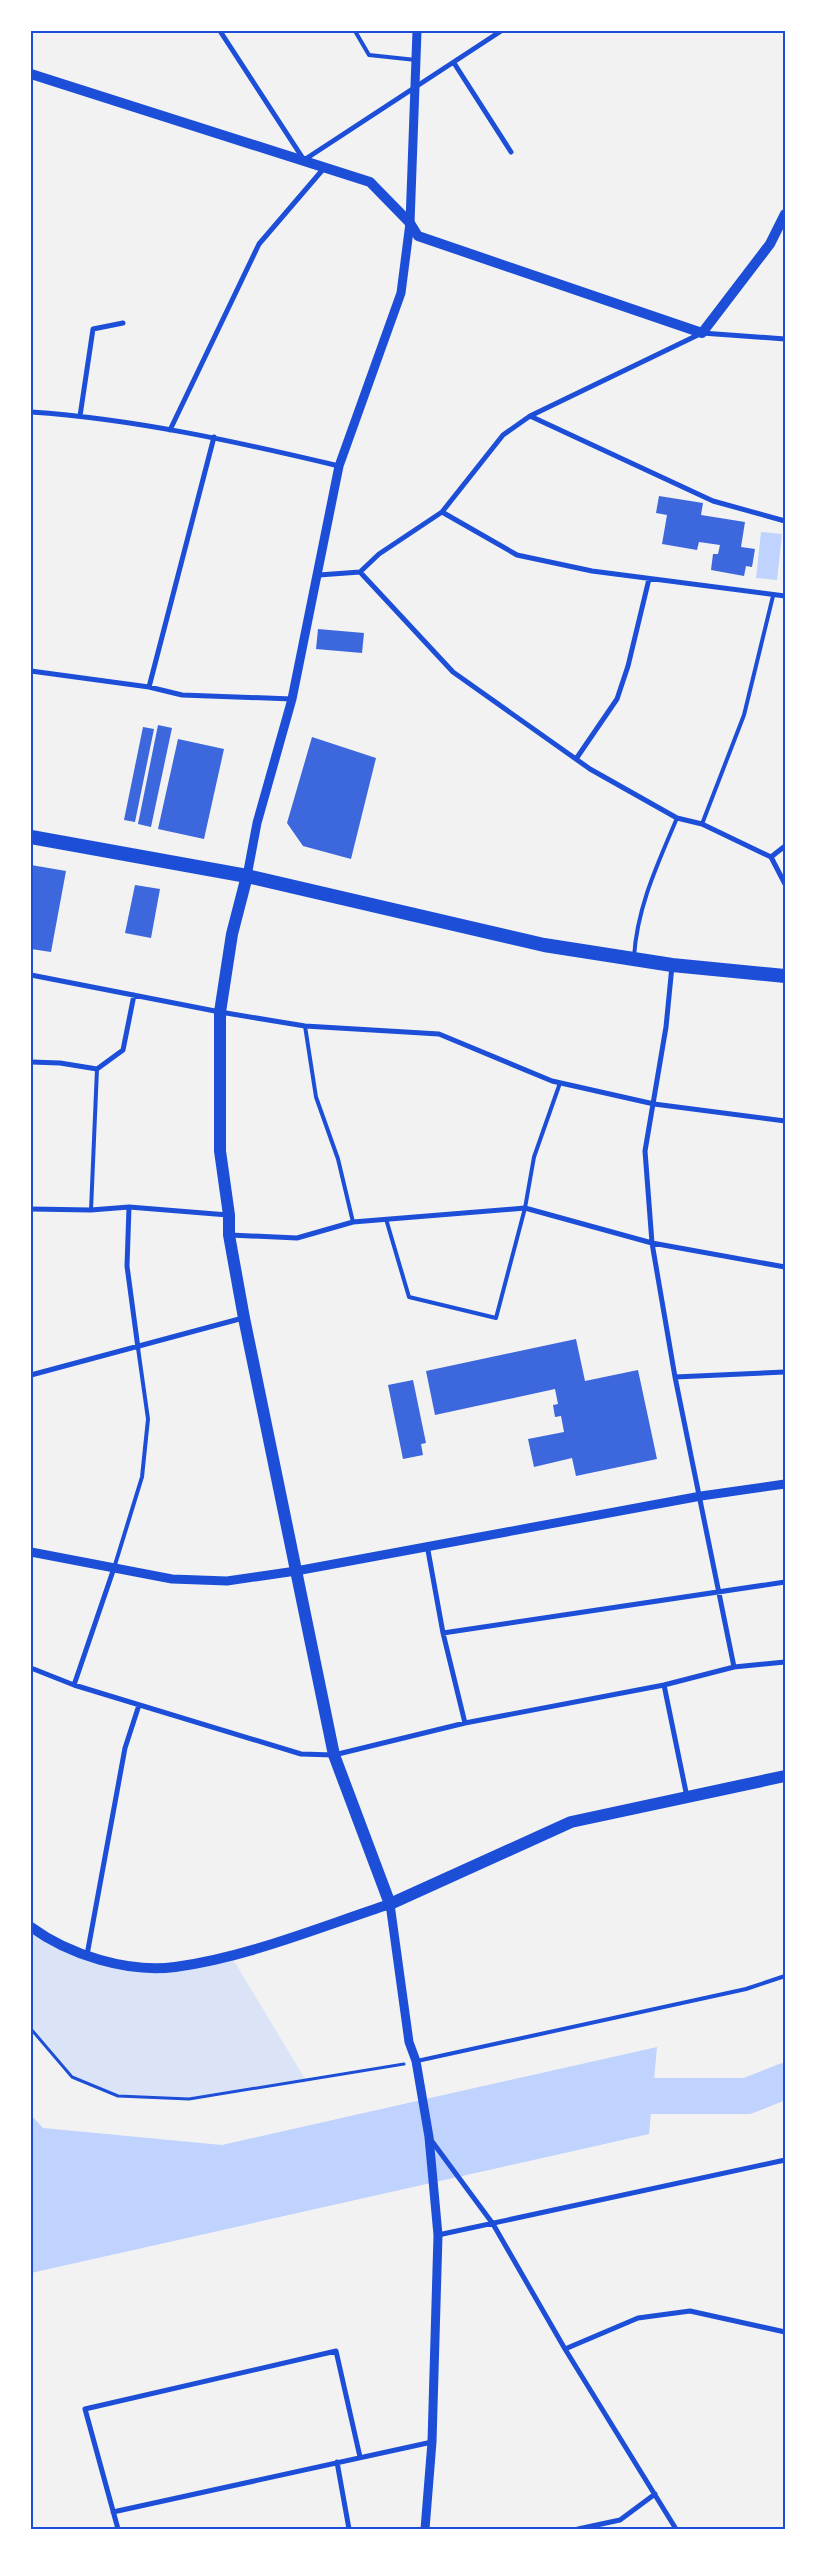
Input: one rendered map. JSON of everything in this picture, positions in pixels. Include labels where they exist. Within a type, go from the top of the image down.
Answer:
[{"type":"highway","points":[[31,837],[247,876],[544,945],[672,965],[785,976]]},
{"type":"main road","points":[[31,74],[370,182],[410,223],[418,236],[702,333],[770,244],[785,214]]},
{"type":"main road","points":[[247,876],[232,934],[220,1012],[220,1151],[229,1215],[229,1235],[244,1318],[334,1755],[390,1904]]},
{"type":"main road","points":[[31,1927],[45,1937],[86,1955],[133,1967],[174,1967],[231,1956],[390,1904],[572,1822],[687,1799],[744,1784],[785,1776]]},
{"type":"street","points":[[220,31],[304,160],[502,31]]},
{"type":"street","points":[[247,876],[257,823],[292,699],[319,575],[339,466],[401,293],[410,223],[417,31]]},
{"type":"street","points":[[454,63],[511,152]]},
{"type":"street","points":[[170,430],[259,244],[326,167]]},
{"type":"street","points":[[80,416],[93,329],[123,323]]},
{"type":"street","points":[[319,575],[360,572],[379,554],[442,512],[503,435],[530,416],[702,333],[785,339]]},
{"type":"street","points":[[31,412],[80,416],[214,437],[339,466]]},
{"type":"street","points":[[530,416],[713,501],[785,521]]},
{"type":"street","points":[[149,688],[214,437]]},
{"type":"street","points":[[442,512],[517,555],[592,571],[772,596],[785,596]]},
{"type":"street","points":[[360,572],[453,672],[576,759],[677,818],[702,824],[772,857],[785,884]]},
{"type":"street","points":[[576,759],[617,699],[628,666],[649,579]]},
{"type":"street","points":[[31,671],[149,688],[182,695],[292,699]]},
{"type":"street","points":[[772,857],[785,846]]},
{"type":"street","points":[[672,965],[666,1027],[645,1151],[652,1244],[675,1377],[734,1667]]},
{"type":"street","points":[[31,975],[220,1012],[305,1026],[439,1034],[560,1083],[654,1104],[785,1122]]},
{"type":"street","points":[[31,1062],[60,1063],[97,1069],[123,1050],[134,995]]},
{"type":"street","points":[[129,1206],[127,1266],[138,1348]]},
{"type":"street","points":[[31,1209],[91,1210],[129,1206],[229,1215]]},
{"type":"street","points":[[229,1235],[297,1238],[353,1222],[525,1208],[652,1244],[785,1267]]},
{"type":"street","points":[[31,1375],[138,1348],[244,1318]]},
{"type":"street","points":[[675,1377],[785,1372]]},
{"type":"street","points":[[31,1552],[172,1579],[227,1581],[296,1571],[427,1545],[700,1496],[785,1484]]},
{"type":"street","points":[[427,1545],[443,1633],[465,1723]]},
{"type":"street","points":[[74,1685],[114,1568]]},
{"type":"street","points":[[443,1633],[785,1582]]},
{"type":"street","points":[[31,1668],[74,1685],[300,1754],[334,1755],[465,1723],[664,1685],[734,1667],[785,1662]]},
{"type":"street","points":[[664,1685],[687,1799]]},
{"type":"street","points":[[86,1955],[125,1748],[139,1705]]},
{"type":"street","points":[[390,1904],[409,2042],[416,2061],[429,2137],[438,2234],[432,2442],[425,2529]]},
{"type":"street","points":[[429,2137],[493,2224],[565,2348],[676,2529]]},
{"type":"street","points":[[438,2234],[493,2224],[785,2160]]},
{"type":"street","points":[[565,2348],[638,2318],[690,2311],[785,2332]]},
{"type":"street","points":[[118,2529],[85,2409],[336,2351],[360,2457]]},
{"type":"street","points":[[113,2512],[432,2442]]},
{"type":"street","points":[[336,2462],[349,2529]]},
{"type":"street","points":[[578,2529],[620,2520],[655,2494]]},
{"type":"lane","points":[[355,31],[369,55],[416,60]]},
{"type":"lane","points":[[702,824],[744,715],[772,596]]},
{"type":"lane","points":[[634,959],[636,936],[649,884],[677,818]]},
{"type":"lane","points":[[305,1026],[316,1097],[338,1159],[353,1222]]},
{"type":"lane","points":[[91,1210],[97,1069]]},
{"type":"lane","points":[[386,1219],[409,1297],[496,1318],[525,1208],[534,1157],[560,1083]]},
{"type":"lane","points":[[114,1568],[142,1478],[148,1419],[138,1348]]},
{"type":"lane","points":[[416,2061],[746,1989],[785,1976]]},
{"type":"path","points":[[31,2029],[72,2077],[118,2096],[189,2099],[307,2082],[416,2061]]},
{"type":"shaded area","points":[[31,1927],[45,1937],[133,1967],[174,1967],[231,1956],[307,2082],[189,2099],[118,2096],[72,2077],[31,2029]]},
{"type":"water","points":[[761,532],[782,534],[777,580],[756,578]]},
{"type":"water","points":[[657,2047],[649,2134],[31,2273],[31,2115],[43,2128],[222,2145]]},
{"type":"building","points":[[659,496],[703,503],[701,515],[745,522],[741,547],[755,549],[752,567],[746,566],[744,576],[711,570],[713,554],[718,554],[720,545],[699,542],[697,550],[662,544],[667,515],[656,513]]},
{"type":"building","points":[[318,629],[364,633],[362,653],[316,649]]},
{"type":"building","points":[[158,725],[172,728],[151,827],[138,824]]},
{"type":"building","points":[[143,727],[154,729],[135,822],[124,820]]},
{"type":"building","points":[[312,737],[376,758],[351,859],[303,846],[287,823]]},
{"type":"building","points":[[178,739],[224,749],[204,839],[158,829]]},
{"type":"building","points":[[31,865],[66,871],[51,952],[31,949]]},
{"type":"building","points":[[135,885],[160,889],[151,938],[125,933]]},
{"type":"building","points":[[576,1339],[585,1381],[638,1370],[657,1459],[576,1476],[572,1458],[534,1467],[528,1439],[564,1432],[561,1416],[555,1417],[553,1405],[558,1404],[555,1389],[435,1415],[426,1371]]},
{"type":"building","points":[[413,1380],[426,1443],[421,1444],[423,1455],[403,1459],[388,1385]]},
{"type":"waterway","points":[[605,2101],[633,2096],[747,2096],[785,2081]]}]
